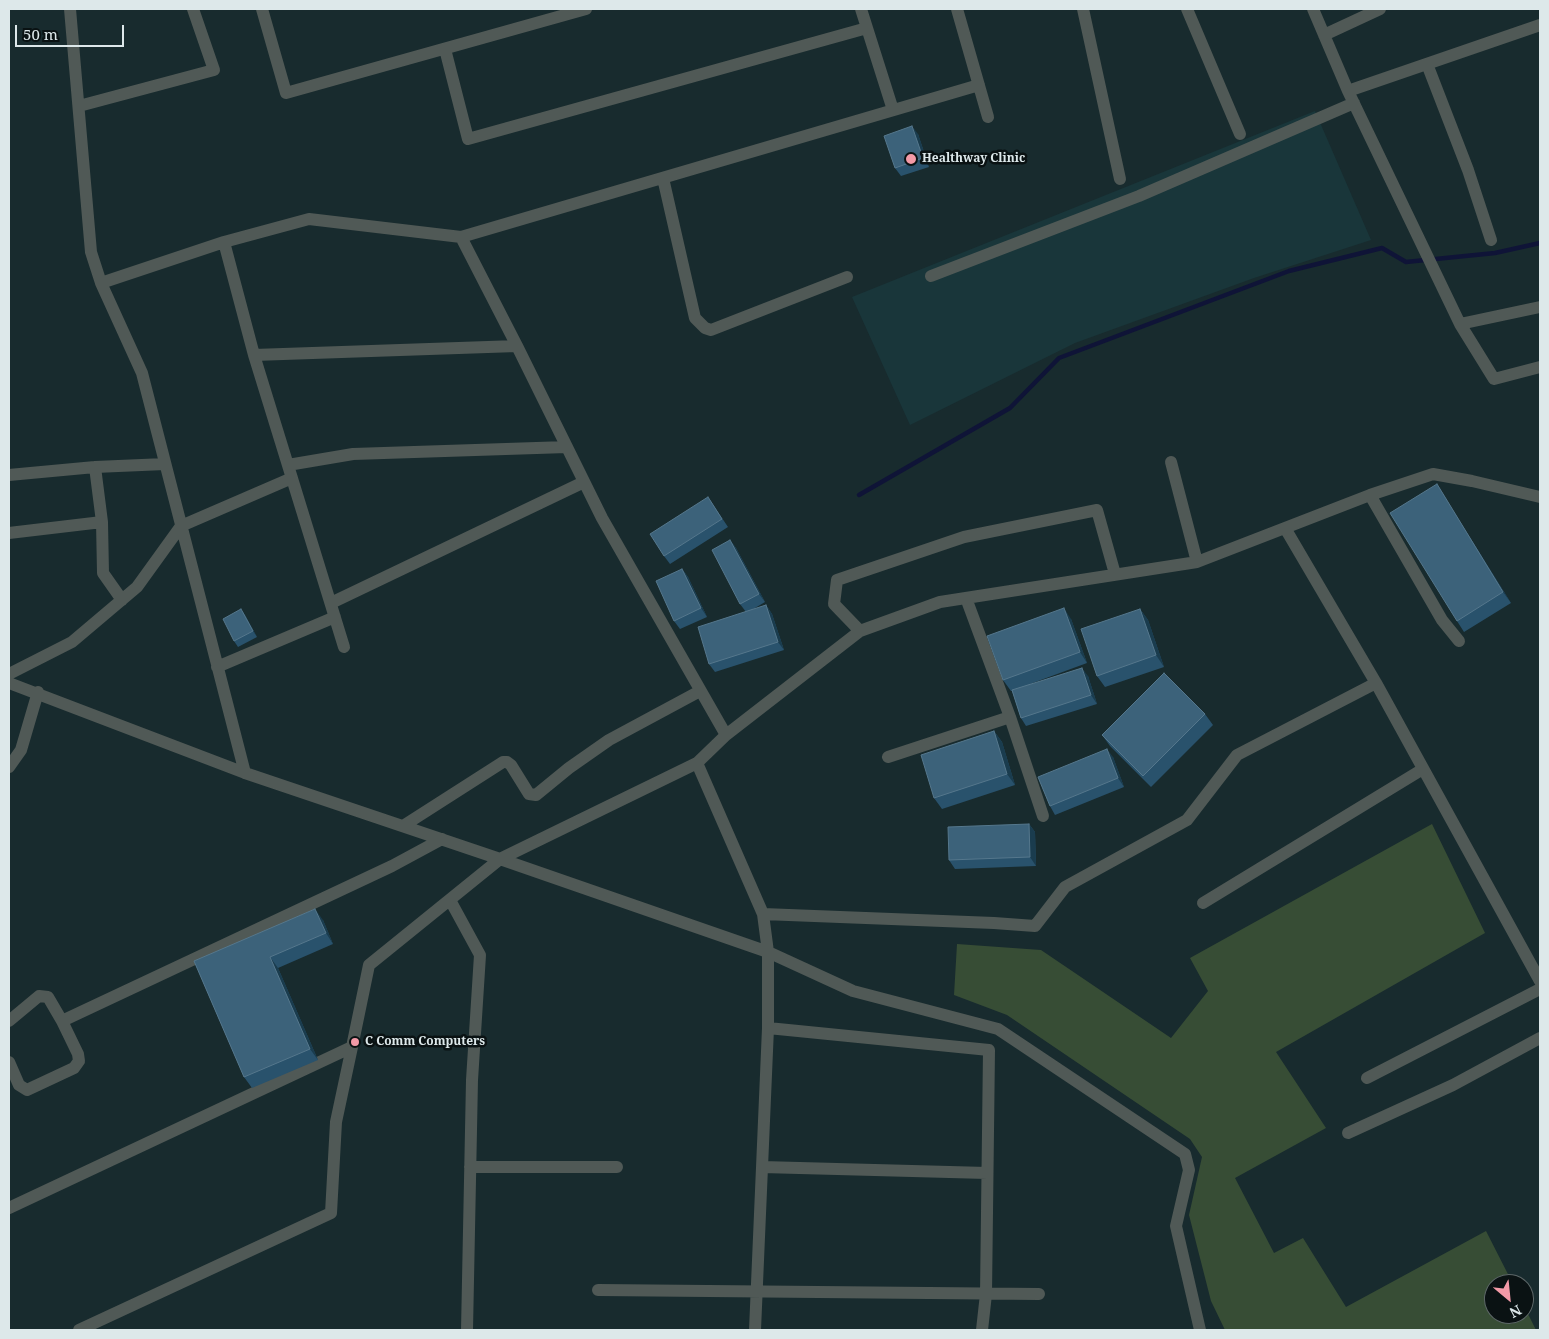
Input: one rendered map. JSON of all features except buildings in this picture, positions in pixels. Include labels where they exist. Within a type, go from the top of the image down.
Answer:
[{"type":"street","points":[[70,9],[91,252],[101,283],[142,373],[245,773]]},
{"type":"street","points":[[78,106],[214,70],[193,9]]},
{"type":"street","points":[[262,9],[286,92],[446,49],[551,14],[586,9]]},
{"type":"street","points":[[861,9],[893,110]]},
{"type":"street","points":[[957,9],[988,117]]},
{"type":"street","points":[[1083,9],[1120,179]]},
{"type":"street","points":[[1188,9],[1240,134]]},
{"type":"street","points":[[1313,9],[1354,104],[1460,324],[1494,379],[1540,367]]},
{"type":"street","points":[[1324,35],[1380,9]]},
{"type":"street","points":[[1348,91],[1540,25]]},
{"type":"street","points":[[446,49],[468,140],[867,28]]},
{"type":"street","points":[[1427,64],[1468,170],[1491,240]]},
{"type":"street","points":[[101,283],[224,242],[309,219],[461,237],[979,85]]},
{"type":"street","points":[[931,276],[1139,196],[1354,104]]},
{"type":"street","points":[[663,178],[695,318],[705,328],[711,330],[847,277]]},
{"type":"street","points":[[461,237],[602,518],[726,735]]},
{"type":"street","points":[[224,242],[254,355],[344,647]]},
{"type":"street","points":[[1460,324],[1540,306]]},
{"type":"street","points":[[254,355],[517,346]]},
{"type":"street","points":[[288,465],[353,454],[567,447]]},
{"type":"street","points":[[1172,462],[1197,562]]},
{"type":"street","points":[[9,476],[95,467],[165,464]]},
{"type":"street","points":[[95,467],[102,522],[104,573],[122,600]]},
{"type":"street","points":[[79,1330],[331,1213],[336,1122],[369,965],[500,859],[697,763],[726,735],[860,631],[940,602],[1197,562],[1370,495],[1433,474],[1540,497]]},
{"type":"street","points":[[9,674],[72,642],[137,588],[181,526],[292,478]]},
{"type":"street","points":[[330,603],[584,482]]},
{"type":"street","points":[[1370,495],[1442,620],[1459,642]]},
{"type":"street","points":[[860,631],[834,604],[837,580],[964,537],[1097,510],[1114,574]]},
{"type":"street","points":[[9,533],[102,522]]},
{"type":"street","points":[[1285,528],[1376,683],[1540,981]]},
{"type":"street","points":[[966,598],[1010,717],[1043,816]]},
{"type":"street","points":[[217,667],[335,617]]},
{"type":"street","points":[[9,683],[38,692],[245,773],[768,952],[852,991],[998,1029],[1185,1154],[1189,1170],[1176,1226],[1200,1330]]},
{"type":"street","points":[[763,914],[994,922],[1035,926],[1065,887],[1187,820],[1237,755],[1376,683]]},
{"type":"street","points":[[403,826],[503,762],[511,765],[529,794],[536,796],[569,768],[609,740],[700,691]]},
{"type":"street","points":[[9,767],[21,750],[38,692]]},
{"type":"street","points":[[888,756],[1010,717]]},
{"type":"street","points":[[697,763],[763,914],[768,952],[768,1028],[755,1330]]},
{"type":"street","points":[[1203,903],[1423,769]]},
{"type":"street","points":[[62,1022],[392,866],[442,839]]},
{"type":"street","points":[[450,900],[480,955],[472,1080],[467,1330]]},
{"type":"street","points":[[1367,1078],[1540,989]]},
{"type":"street","points":[[9,1020],[39,996],[48,997],[78,1054],[79,1061],[74,1068],[27,1090],[19,1085],[9,1062]]},
{"type":"street","points":[[768,1028],[989,1050],[986,1294],[982,1330]]},
{"type":"street","points":[[1348,1134],[1453,1085],[1540,1038]]},
{"type":"street","points":[[9,1208],[352,1047]]},
{"type":"street","points":[[470,1167],[617,1167]]},
{"type":"street","points":[[762,1167],[987,1173]]},
{"type":"street","points":[[598,1290],[1039,1294]]},
{"type":"shaded area","points":[[1315,111],[1371,240],[1254,278],[1075,343],[910,425],[852,297]]},
{"type":"green space","points":[[1432,824],[1485,933],[1276,1052],[1326,1128],[1235,1178],[1274,1253],[1303,1238],[1346,1307],[1486,1231],[1508,1274],[1484,1274],[1484,1324],[1533,1324],[1536,1330],[1225,1330],[1211,1301],[1189,1215],[1202,1157],[1190,1139],[1007,1015],[954,995],[957,944],[1041,950],[1171,1038],[1208,991],[1190,958]]},
{"type":"waterway","points":[[859,495],[1010,408],[1059,358],[1289,271],[1382,248],[1406,262],[1495,253],[1540,243]]},
{"type":"place","name":"Healthway Clinic","points":[[911,159]]},
{"type":"place","name":"C Comm Computers","points":[[355,1042]]}]
